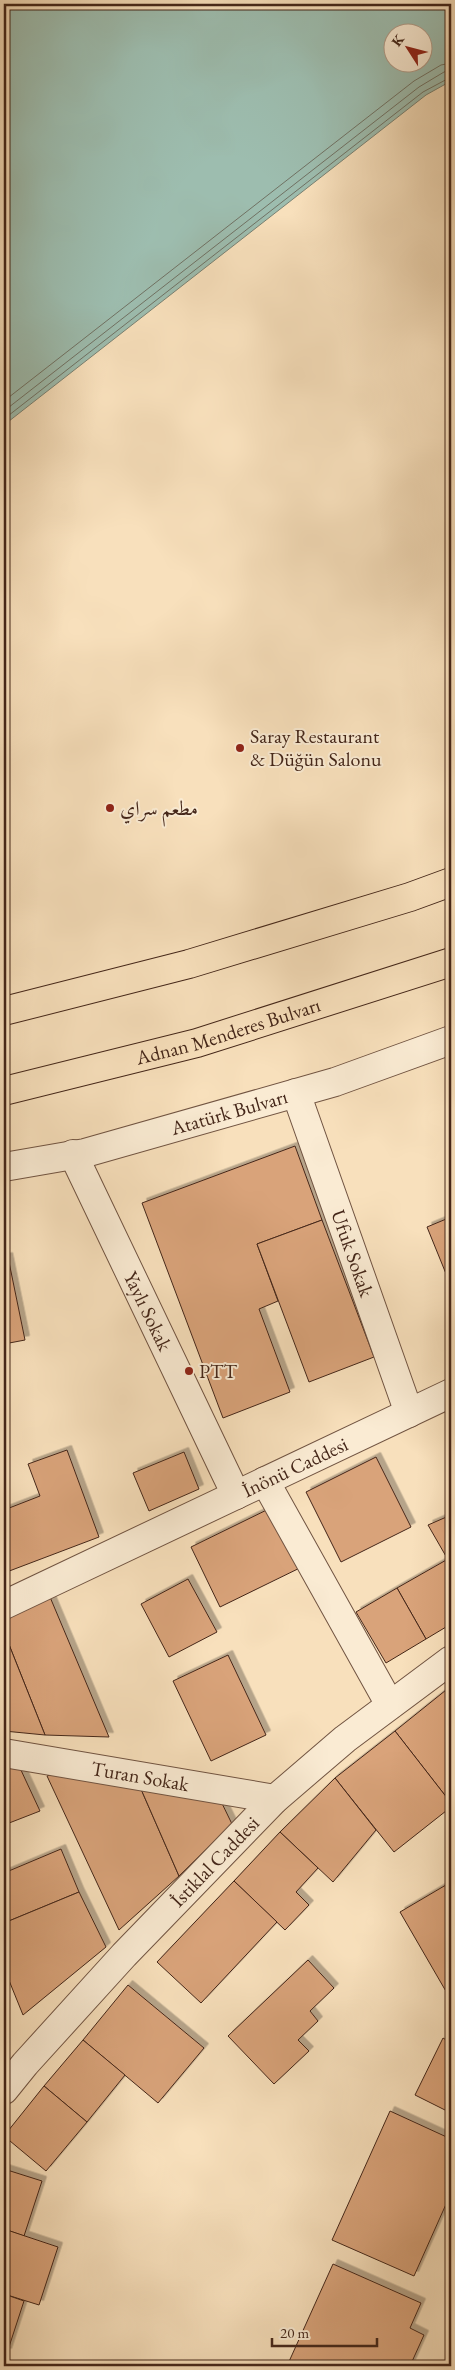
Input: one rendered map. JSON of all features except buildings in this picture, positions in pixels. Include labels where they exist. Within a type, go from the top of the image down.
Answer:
[{"type":"highway","points":[[4,1011],[189,964],[410,898],[451,882]]},
{"type":"highway","name":"Adnan Menderes Bulvarı","points":[[4,1091],[197,1043],[451,962]]},
{"type":"street","name":"Atatürk Bulvarı","points":[[4,1167],[73,1154],[335,1082],[451,1040]]},
{"type":"street","name":"Ufuk Sokak","points":[[296,1093],[409,1414]]},
{"type":"street","name":"Yaylı Sokak","points":[[73,1154],[236,1495]]},
{"type":"street","name":"İnönü Caddesi","points":[[4,1605],[451,1393]]},
{"type":"street","points":[[265,1481],[390,1705]]},
{"type":"street","name":"İstiklal Caddesi","points":[[4,2090],[25,2064],[124,1955],[275,1798],[345,1739],[451,1660]]},
{"type":"street","name":"Turan Sokak","points":[[4,1753],[275,1798]]},
{"type":"water","points":[[4,4],[451,4],[451,81],[426,95],[4,425]]},
{"type":"place","name":"Saray Restaurant & Düğün Salonu","points":[[240,748]]},
{"type":"place","name":"مطعم سراي","points":[[110,808]]},
{"type":"place","name":"PTT","points":[[189,1371]]}]
